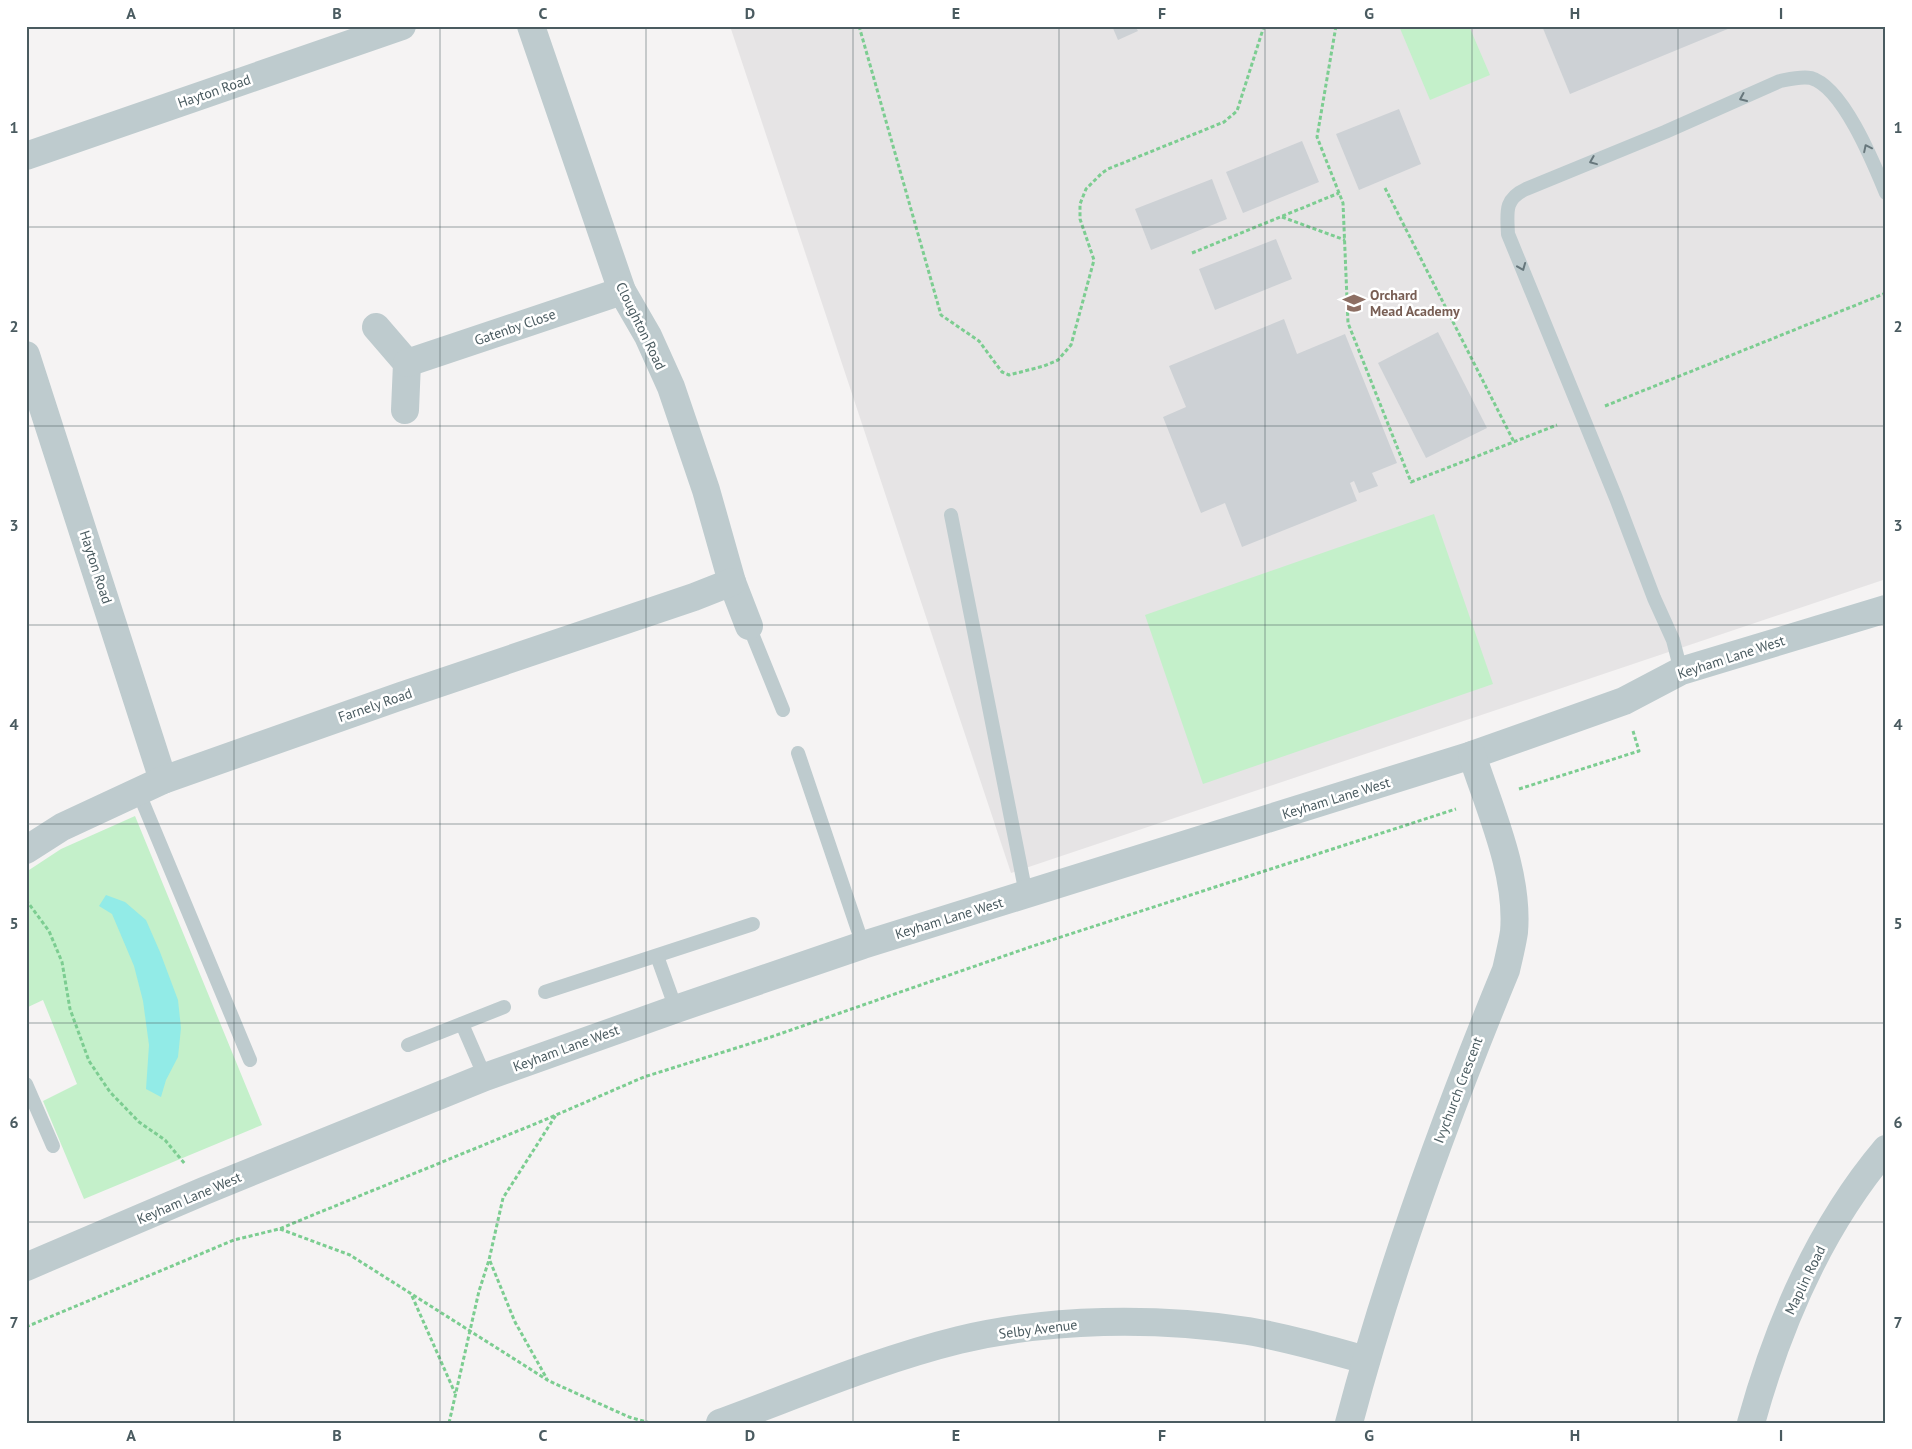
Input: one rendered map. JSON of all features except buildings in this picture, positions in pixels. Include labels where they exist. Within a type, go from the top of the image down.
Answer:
[{"type":"street","name":"Hayton Road","points":[[26,156],[402,26]]},
{"type":"street","name":"Cloughton Road","points":[[531,26],[622,291],[648,336],[671,387],[706,490],[732,582],[749,626]]},
{"type":"street","name":"Gatenby Close","points":[[407,363],[622,291]]},
{"type":"street","points":[[376,326],[407,363],[404,410]]},
{"type":"street","name":"Hayton Road","points":[[26,355],[163,780]]},
{"type":"street","name":"Farnely Road","points":[[26,850],[62,827],[163,780],[401,696],[694,597],[732,582]]},
{"type":"street","name":"Keyham Lane West","points":[[26,1267],[204,1191],[485,1077],[676,1009],[863,945],[1472,755],[1624,701],[1681,671],[1886,609]]},
{"type":"street","name":"Ivychurch Crescent","points":[[1349,1423],[1366,1360],[1422,1186],[1458,1087],[1506,970],[1511,951],[1514,917],[1508,866],[1472,755]]},
{"type":"street","name":"Maplin Road","points":[[1751,1423],[1772,1355],[1792,1304],[1816,1254],[1845,1206],[1886,1149]]},
{"type":"street","name":"Selby Avenue","points":[[720,1423],[906,1355],[970,1338],[1017,1330],[1074,1324],[1160,1323],[1248,1332],[1307,1343],[1366,1360]]},
{"type":"lane","points":[[1681,671],[1673,640],[1654,598],[1616,498],[1508,234],[1509,202],[1516,194],[1780,81],[1796,78],[1811,78],[1823,84],[1848,114],[1866,146],[1886,193]]},
{"type":"lane","points":[[951,515],[1026,894]]},
{"type":"lane","points":[[749,626],[783,710]]},
{"type":"lane","points":[[798,753],[863,945]]},
{"type":"lane","points":[[138,791],[250,1060]]},
{"type":"lane","points":[[545,992],[753,924]]},
{"type":"lane","points":[[657,956],[676,1009]]},
{"type":"lane","points":[[408,1045],[504,1007]]},
{"type":"lane","points":[[462,1024],[485,1077]]},
{"type":"lane","points":[[26,1084],[53,1146]]},
{"type":"path","points":[[859,26],[941,315],[979,341],[1002,372],[1009,375],[1044,366],[1058,360],[1071,345],[1094,260],[1080,219],[1080,204],[1086,189],[1108,169],[1224,122],[1237,111],[1264,26]]},
{"type":"path","points":[[1336,26],[1317,137],[1343,203],[1348,323],[1411,482],[1582,416],[1886,293]]},
{"type":"path","points":[[1384,188],[1514,442]]},
{"type":"path","points":[[1192,253],[1339,193]]},
{"type":"path","points":[[1281,216],[1345,240]]},
{"type":"path","points":[[26,1327],[234,1240],[279,1229],[644,1077],[768,1038],[1048,941],[1639,751],[1624,701]]},
{"type":"path","points":[[26,900],[49,931],[62,962],[70,1009],[89,1061],[110,1092],[139,1122],[165,1140],[179,1155],[204,1191]]},
{"type":"path","points":[[449,1423],[479,1291],[489,1260],[503,1198],[557,1114]]},
{"type":"path","points":[[279,1229],[350,1255],[549,1381],[628,1417],[650,1423]]},
{"type":"path","points":[[489,1260],[515,1322],[531,1353],[549,1381]]},
{"type":"path","points":[[412,1295],[455,1393]]},
{"type":"shaded area","name":"Orchard Mead Academy","points":[[730,26],[1886,26],[1886,579],[1011,873]]},
{"type":"green space","points":[[1399,26],[1469,26],[1490,75],[1430,100]]},
{"type":"green space","points":[[1434,514],[1493,684],[1203,784],[1145,615]]},
{"type":"green space","points":[[135,816],[262,1125],[84,1199],[43,1101],[77,1084],[43,1000],[26,1008],[26,872],[61,849]]},
{"type":"water","points":[[106,895],[125,902],[146,920],[178,1000],[181,1028],[178,1057],[166,1080],[161,1097],[146,1089],[149,1045],[143,1001],[134,966],[112,914],[99,906]]},
{"type":"place","name":"Orchard Mead Academy","points":[[1354,303]]}]
